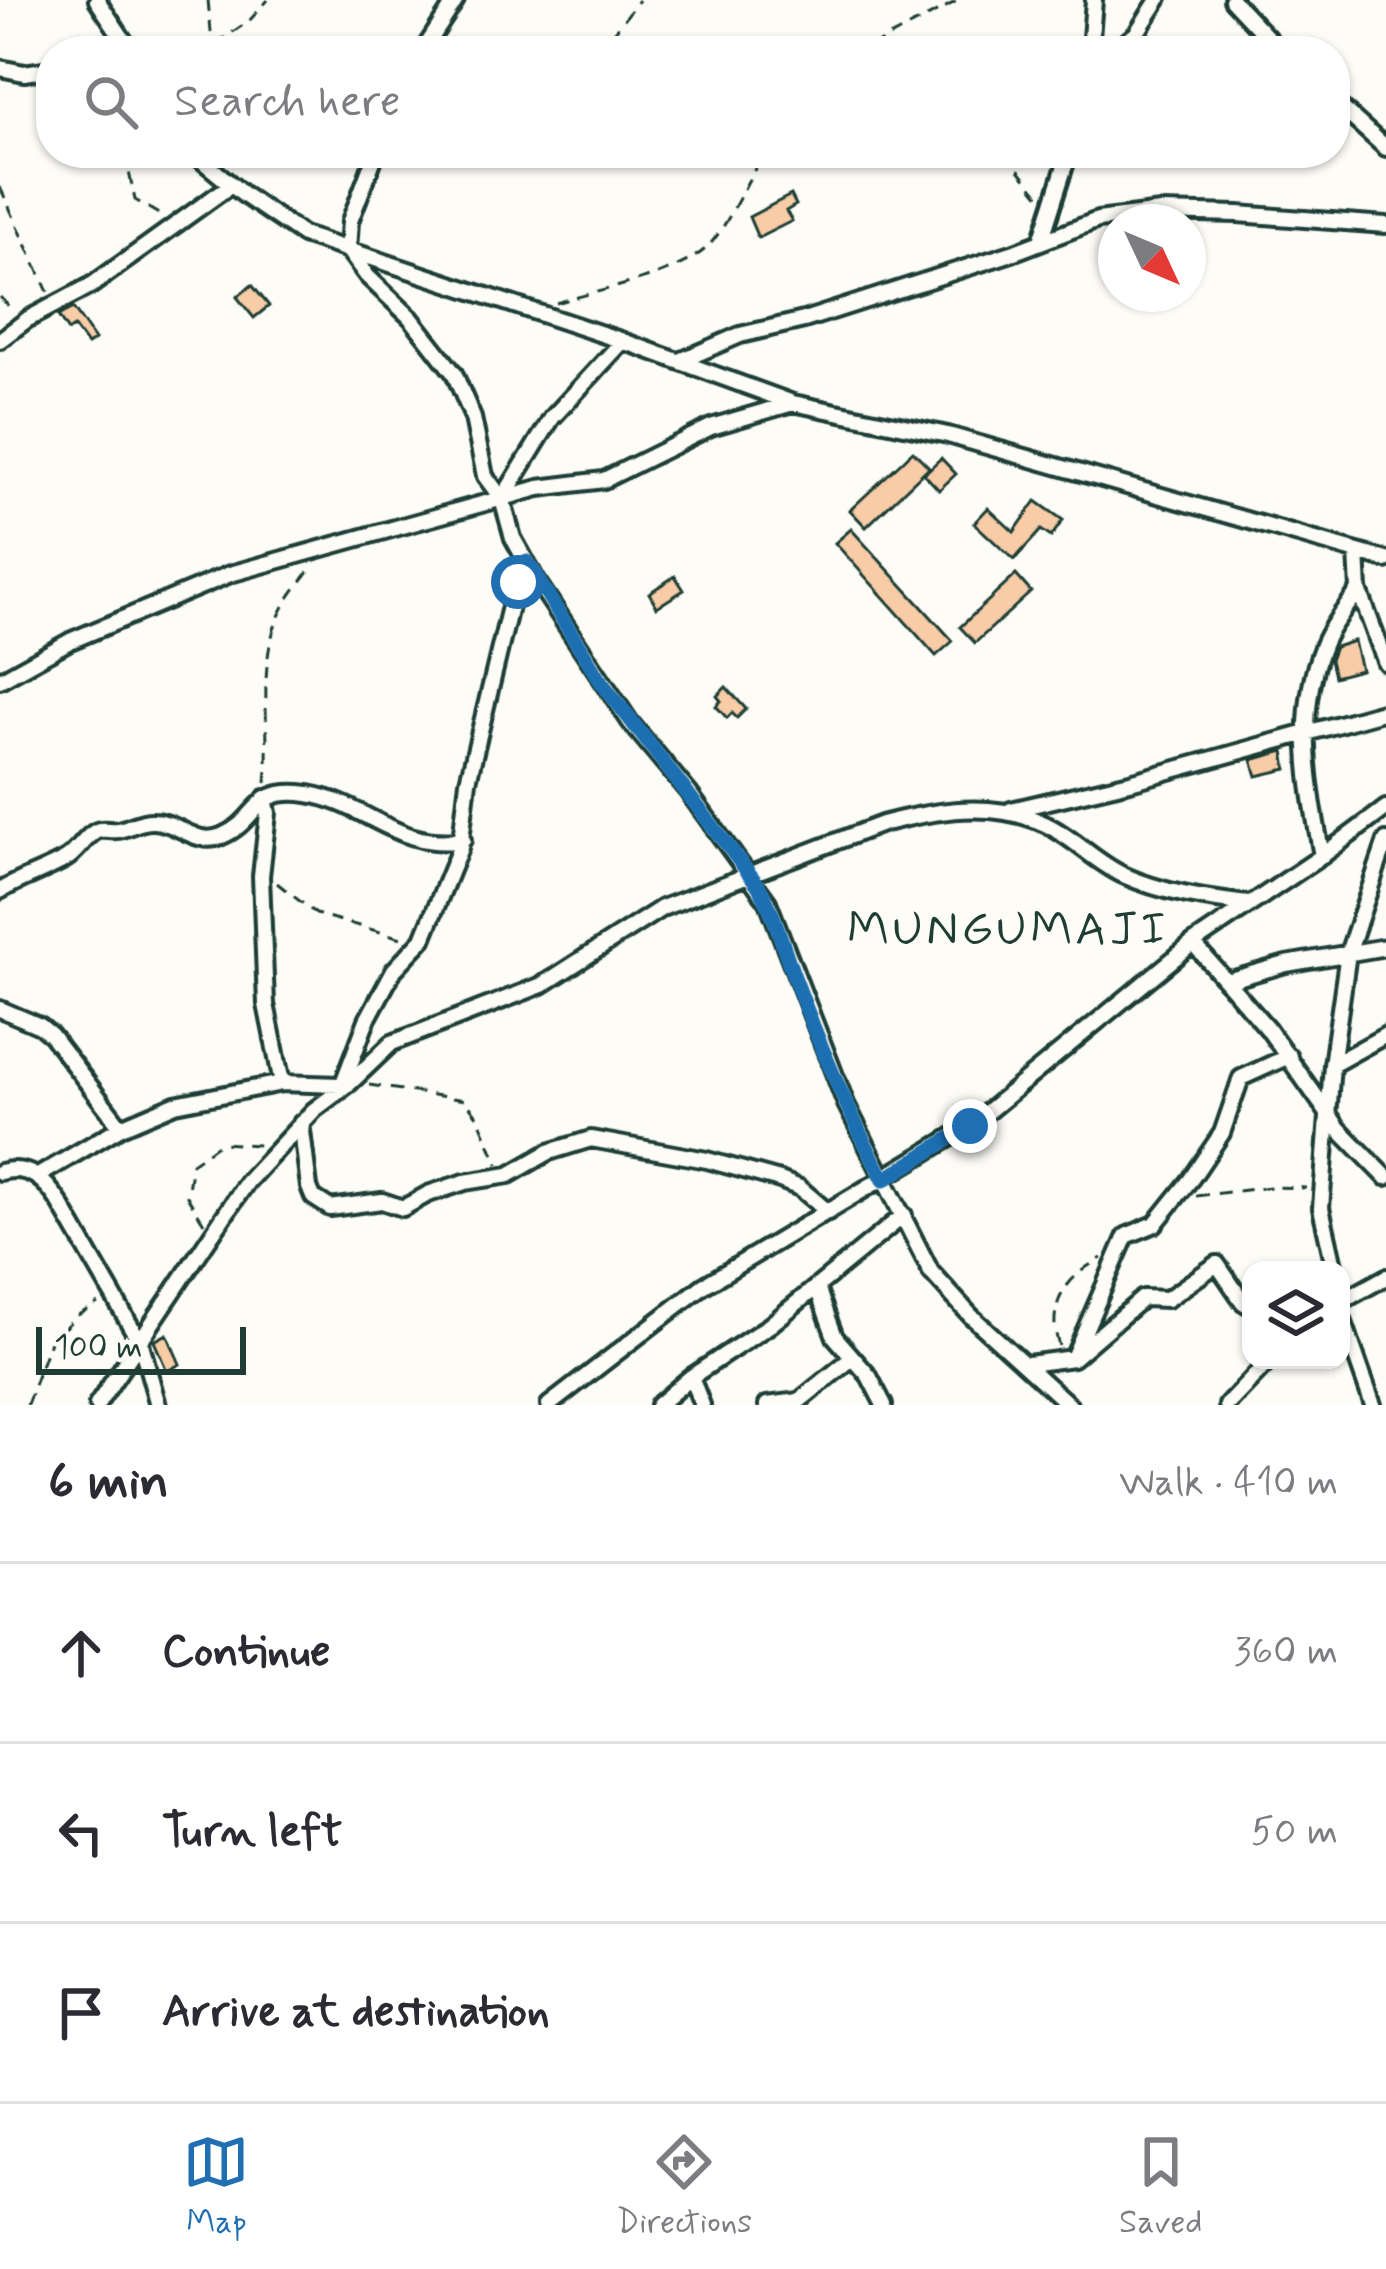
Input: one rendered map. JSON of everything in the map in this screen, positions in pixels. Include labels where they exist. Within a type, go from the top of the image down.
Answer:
[{"type":"street","points":[[97,0],[121,36]]},
{"type":"street","points":[[433,36],[456,0]]},
{"type":"street","points":[[1091,36],[1094,0]]},
{"type":"street","points":[[1134,36],[1158,0]]},
{"type":"street","points":[[1232,0],[1266,36]]},
{"type":"street","points":[[0,68],[36,71]]},
{"type":"street","points":[[1350,116],[1386,148]]},
{"type":"street","points":[[211,168],[286,226],[794,403],[948,435],[1386,560]]},
{"type":"street","points":[[370,168],[350,221],[348,250],[454,373],[473,418],[485,476],[502,499],[513,538],[527,562],[602,683],[768,902],[846,1104],[931,1272],[1069,1405]]},
{"type":"street","points":[[1041,241],[1065,168]]},
{"type":"street","points":[[0,340],[53,304],[92,285],[231,185]]},
{"type":"street","points":[[680,361],[740,335],[804,320],[1098,220],[1161,212],[1386,225]]},
{"type":"street","points":[[502,499],[566,400],[623,341]]},
{"type":"street","points":[[0,680],[70,641],[193,588],[329,544],[548,486],[604,480],[711,427],[794,403]]},
{"type":"street","points":[[1357,552],[1359,590],[1386,663]]},
{"type":"street","points":[[343,1086],[385,985],[422,939],[463,840],[468,782],[513,594],[527,562]]},
{"type":"street","points":[[1322,856],[1305,763],[1307,730],[1322,648],[1359,590]]},
{"type":"street","points":[[1006,811],[1386,711]]},
{"type":"street","points":[[0,890],[63,861],[100,830],[120,830],[148,820],[194,837],[216,838],[265,798],[279,794],[310,794],[346,806],[399,835],[429,841],[463,840]]},
{"type":"street","points":[[265,798],[266,1004],[282,1083]]},
{"type":"street","points":[[550,1405],[703,1286],[970,1126],[1193,943],[1386,808]]},
{"type":"street","points":[[97,1405],[247,1182],[301,1123],[404,1036],[542,986],[650,915],[850,835],[914,816],[971,809],[1006,811],[1045,824],[1121,874],[1176,894],[1249,904]]},
{"type":"street","points":[[1334,1261],[1323,1223],[1332,1065],[1348,953],[1386,841]]},
{"type":"street","points":[[1193,943],[1289,1056],[1328,1114],[1386,1177]]},
{"type":"street","points":[[1227,981],[1386,947]]},
{"type":"street","points":[[0,1009],[40,1025],[51,1035],[122,1127]]},
{"type":"street","points":[[1332,1065],[1386,1035]]},
{"type":"street","points":[[1068,1359],[1126,1236],[1155,1224],[1215,1146],[1241,1078],[1289,1056]]},
{"type":"street","points":[[38,1176],[122,1127],[175,1104],[282,1083],[343,1086]]},
{"type":"street","points":[[301,1123],[309,1187],[313,1197],[330,1208],[382,1201],[403,1208],[466,1181],[503,1177],[549,1152],[591,1139],[707,1160],[780,1180],[800,1188],[828,1212]]},
{"type":"street","points":[[0,1172],[13,1168],[38,1176],[60,1203],[141,1344],[158,1405]]},
{"type":"street","points":[[658,1405],[691,1377],[742,1346],[904,1215]]},
{"type":"street","points":[[1028,1364],[1068,1359],[1144,1298],[1167,1299],[1217,1264],[1242,1300]]},
{"type":"street","points":[[1350,1297],[1386,1276]]},
{"type":"street","points":[[817,1288],[835,1337],[869,1376],[884,1405]]},
{"type":"street","points":[[1350,1340],[1373,1405]]},
{"type":"street","points":[[767,1405],[799,1401],[851,1358]]},
{"type":"street","points":[[1227,1405],[1261,1369]]},
{"type":"street","points":[[691,1377],[702,1405]]},
{"type":"path","points":[[208,0],[212,36]]},
{"type":"path","points":[[227,36],[268,0]]},
{"type":"path","points":[[611,36],[639,0]]},
{"type":"path","points":[[892,36],[959,0]]},
{"type":"path","points":[[129,168],[136,200],[175,223]]},
{"type":"path","points":[[532,310],[676,269],[698,257],[726,221],[756,168]]},
{"type":"path","points":[[1017,168],[1052,212]]},
{"type":"path","points":[[0,187],[53,304]]},
{"type":"path","points":[[0,298],[24,322]]},
{"type":"path","points":[[265,798],[267,679],[276,623],[329,544]]},
{"type":"path","points":[[262,870],[316,914],[389,936],[422,939]]},
{"type":"path","points":[[343,1086],[466,1100],[503,1177]]},
{"type":"path","points":[[212,1233],[187,1196],[192,1163],[220,1143],[279,1148]]},
{"type":"path","points":[[1177,1198],[1271,1187],[1323,1191]]},
{"type":"path","points":[[1068,1359],[1052,1321],[1056,1302],[1082,1270],[1120,1250]]},
{"type":"path","points":[[27,1405],[50,1341],[91,1306],[105,1300],[120,1303]]},
{"type":"building","points":[[791,195],[796,205],[786,211],[792,221],[758,238],[749,217]]},
{"type":"building","points":[[252,285],[269,306],[254,318],[237,297]]},
{"type":"building","points":[[73,308],[95,340],[87,345],[58,316]]},
{"type":"building","points":[[913,451],[929,467],[866,527],[850,510]]},
{"type":"building","points":[[941,458],[956,474],[939,490],[924,474]]},
{"type":"building","points":[[1036,501],[1063,520],[1051,537],[1041,530],[1014,560],[974,523],[988,508],[1014,532]]},
{"type":"building","points":[[851,529],[953,641],[936,656],[835,543]]},
{"type":"building","points":[[1016,575],[1031,592],[975,643],[960,627]]},
{"type":"building","points":[[675,576],[684,590],[657,607],[649,593]]},
{"type":"building","points":[[1354,641],[1361,670],[1334,677],[1330,660],[1335,647]]},
{"type":"building","points":[[726,687],[746,709],[737,718],[732,713],[727,718],[716,706],[721,701],[717,696]]},
{"type":"building","points":[[1284,751],[1287,769],[1257,776],[1252,760]]},
{"type":"building","points":[[167,1334],[180,1364],[167,1371],[154,1341]]},
{"type":"district","name":"MUNGUMAJI","points":[[1008,927]]},
{"type":"route","points":[[518,582],[527,562],[602,683],[758,885],[846,1104],[884,1180],[970,1126]]}]
